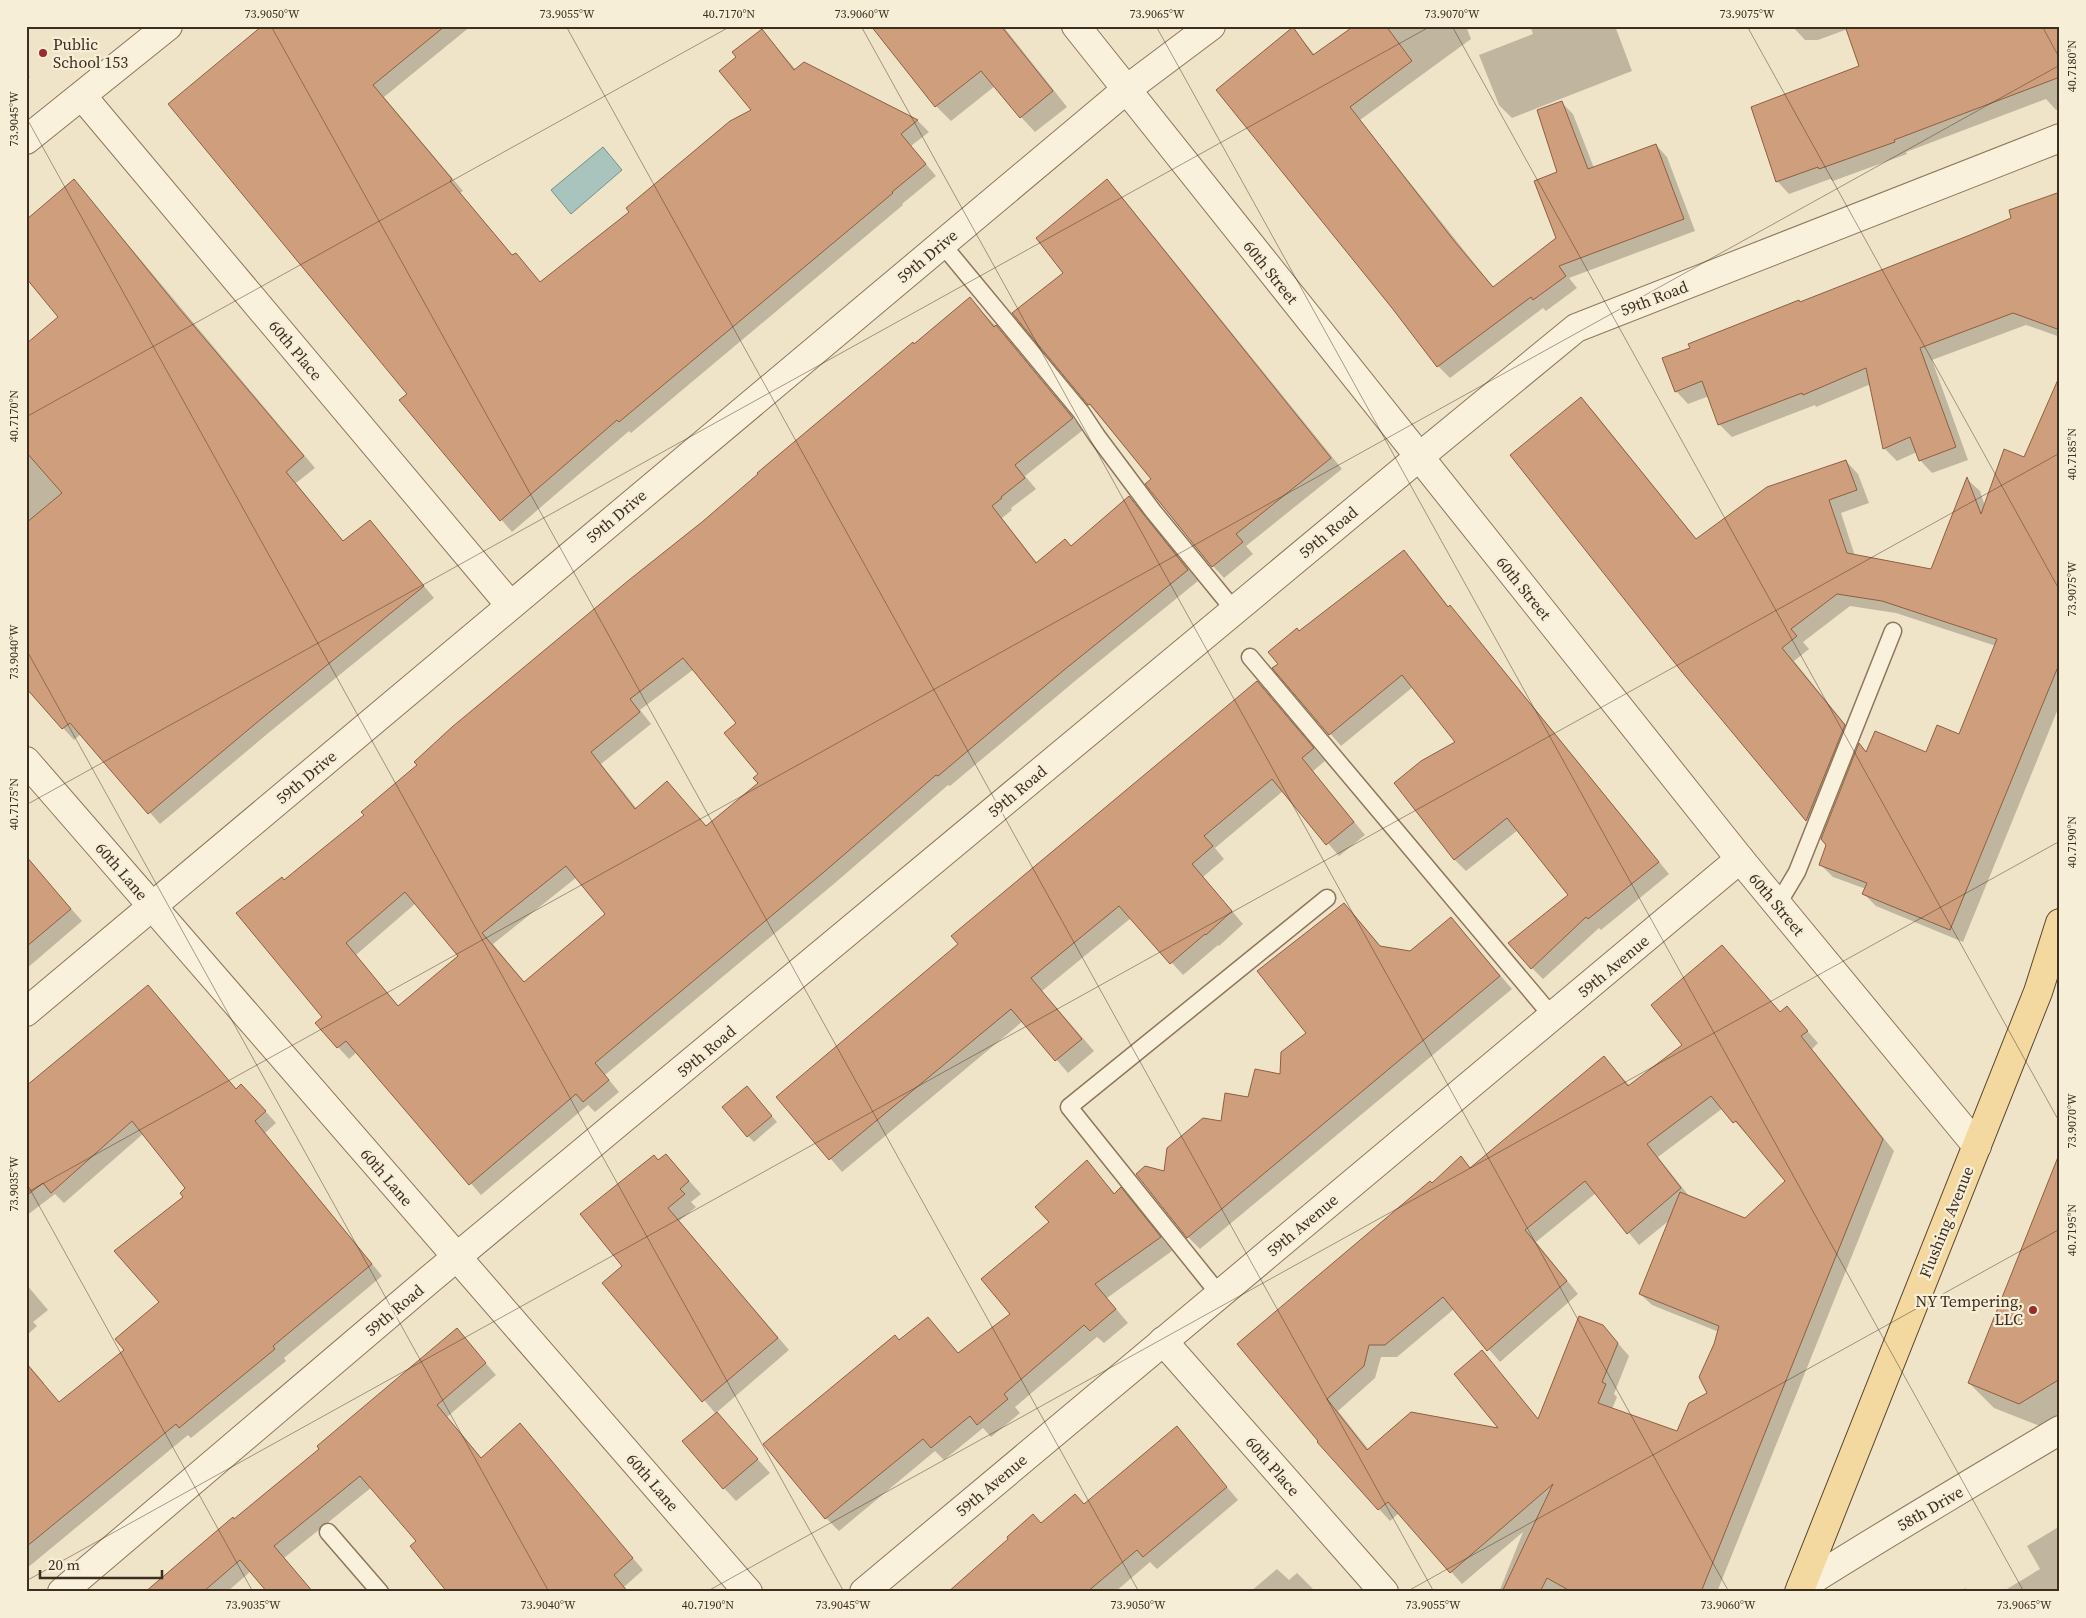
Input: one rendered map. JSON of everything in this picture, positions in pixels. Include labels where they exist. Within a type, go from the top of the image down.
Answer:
[{"type":"main road","name":"Flushing Avenue","points":[[1800,1589],[2038,992],[2060,923]]},
{"type":"main road","name":"Flushing Avenue","points":[[2038,992],[2060,958]]},
{"type":"street","points":[[26,140],[168,26]]},
{"type":"street","name":"60th Street","points":[[1076,26],[1740,859],[1977,1146]]},
{"type":"street","name":"59th Drive","points":[[26,1012],[1126,89],[1211,26]]},
{"type":"street","name":"60th Place","points":[[82,96],[510,605]]},
{"type":"street","name":"59th Road","points":[[62,1592],[457,1258],[1234,610],[1576,328],[2060,138]]},
{"type":"street","name":"60th Lane","points":[[26,761],[748,1592]]},
{"type":"street","name":"59th Avenue","points":[[864,1592],[1740,859]]},
{"type":"street","name":"60th Place","points":[[1163,1341],[1384,1592]]},
{"type":"street","name":"58th Drive","points":[[1800,1589],[1893,1529],[2060,1430]]},
{"type":"lane","points":[[942,244],[1081,412],[1153,510],[1234,610]]},
{"type":"lane","points":[[1778,904],[1797,872],[1893,631]]},
{"type":"lane","points":[[1250,656],[1552,1016]]},
{"type":"lane","points":[[1219,1294],[1069,1107],[1327,898]]},
{"type":"lane","points":[[328,1532],[380,1592]]},
{"type":"water","points":[[603,147],[622,170],[571,214],[551,190]]},
{"type":"building","points":[[262,26],[445,26],[373,85],[452,179],[450,181],[512,255],[516,253],[540,282],[629,212],[626,208],[730,121],[751,110],[719,71],[736,57],[732,52],[762,29],[794,70],[804,62],[918,120],[901,134],[926,164],[619,422],[617,420],[500,521],[399,400],[407,394],[168,104]]},
{"type":"building","points":[[871,26],[1001,26],[1053,91],[1020,118],[981,71],[935,107]]},
{"type":"building","points":[[1354,26],[1386,26],[1412,61],[1350,107],[1455,242],[1493,287],[1556,238],[1534,181],[1557,172],[1537,110],[1562,101],[1588,169],[1656,144],[1684,219],[1559,266],[1566,276],[1533,300],[1531,297],[1437,367],[1392,308],[1216,90],[1293,27],[1313,55]]},
{"type":"building","points":[[1845,26],[2060,26],[2060,77],[1894,140],[1895,142],[1776,182],[1751,107],[1859,66]]},
{"type":"building","points":[[74,179],[177,306],[304,456],[286,472],[343,541],[370,520],[424,586],[148,814],[70,723],[62,729],[26,688],[26,523],[62,493],[26,452],[26,344],[58,317],[26,278],[26,220]]},
{"type":"building","points":[[1107,179],[1331,458],[1236,534],[1243,542],[1212,567],[1145,484],[1151,479],[1012,313],[1063,273],[1036,238]]},
{"type":"building","points":[[2060,192],[2060,330],[2013,313],[1920,348],[1956,447],[1919,461],[1910,437],[1883,449],[1866,368],[1803,395],[1802,393],[1718,425],[1702,381],[1675,392],[1662,358],[1690,348],[1688,344],[1970,235],[2011,218],[2009,210]]},
{"type":"building","points":[[970,297],[994,327],[996,325],[1073,418],[1015,465],[1025,478],[992,506],[1036,563],[1065,539],[1071,546],[1129,496],[1188,570],[1064,670],[938,776],[936,775],[824,872],[595,1063],[609,1080],[583,1102],[576,1094],[469,1185],[346,1041],[337,1048],[315,1023],[322,1017],[236,913],[282,877],[284,880],[364,815],[361,812],[417,765],[414,762],[452,727],[702,522],[757,473],[913,342],[914,344]],"holes":[[[683,658],[736,723],[724,733],[758,774],[753,778],[758,783],[706,826],[667,781],[635,809],[591,752],[640,712],[630,699]],[[566,866],[605,914],[524,982],[482,933]],[[405,892],[458,956],[398,1006],[346,943]]]},
{"type":"building","points":[[2060,375],[2060,662],[1950,930],[1862,894],[1867,883],[1819,865],[1826,845],[1821,839],[1859,743],[1866,752],[1875,731],[1926,752],[1937,725],[1959,734],[1997,639],[1882,601],[1837,594],[1791,629],[1797,636],[1782,648],[1845,725],[1806,821],[1682,672],[1510,455],[1581,397],[1696,539],[1767,487],[1846,460],[1857,490],[1829,500],[1847,553],[1931,569],[1967,477],[1981,514],[2004,449],[2024,457]]},
{"type":"building","points":[[1404,550],[1448,607],[1450,605],[1659,862],[1588,919],[1586,917],[1531,969],[1508,943],[1568,895],[1507,818],[1454,860],[1394,783],[1421,761],[1455,742],[1402,675],[1329,735],[1272,668],[1278,664],[1268,652],[1297,628],[1299,631]]},
{"type":"building","points":[[1257,681],[1314,748],[1302,758],[1354,822],[1326,845],[1272,779],[1204,836],[1213,846],[1192,864],[1232,911],[1206,935],[1170,964],[1119,906],[1031,978],[1082,1039],[1055,1061],[1011,1009],[829,1160],[776,1097],[958,944],[951,936]]},
{"type":"building","points":[[26,856],[71,909],[26,947]]},
{"type":"building","points":[[1344,903],[1380,946],[1410,951],[1451,917],[1500,976],[1187,1238],[1136,1174],[1145,1166],[1164,1171],[1167,1148],[1203,1118],[1221,1121],[1225,1093],[1248,1097],[1255,1069],[1280,1074],[1281,1052],[1306,1033],[1257,971]]},
{"type":"building","points":[[1722,945],[1780,1012],[1787,1006],[1808,1031],[1801,1036],[1883,1139],[1701,1592],[1572,1592],[1547,1578],[1540,1592],[1502,1592],[1553,1484],[1450,1573],[1388,1502],[1378,1510],[1317,1442],[1237,1344],[1430,1181],[1432,1183],[1461,1156],[1470,1168],[1604,1056],[1628,1086],[1682,1045],[1651,1005]],"holes":[[[1711,1096],[1733,1123],[1736,1121],[1785,1181],[1745,1218],[1680,1192],[1639,1294],[1719,1326],[1714,1344],[1699,1377],[1707,1393],[1689,1403],[1677,1431],[1598,1403],[1606,1384],[1602,1382],[1618,1343],[1603,1325],[1579,1316],[1538,1419],[1482,1350],[1454,1374],[1498,1428],[1411,1412],[1367,1450],[1327,1399],[1364,1366],[1369,1345],[1385,1345],[1443,1297],[1487,1351],[1567,1281],[1525,1230],[1585,1181],[1627,1234],[1681,1188],[1647,1144]]]},
{"type":"building","points":[[148,985],[236,1089],[241,1084],[266,1111],[255,1121],[372,1264],[273,1346],[275,1349],[179,1428],[176,1424],[26,1547],[26,1363],[59,1402],[124,1350],[115,1339],[159,1302],[114,1251],[183,1197],[180,1193],[185,1188],[132,1121],[51,1193],[43,1183],[26,1196],[26,1086]]},
{"type":"building","points":[[747,1086],[772,1116],[747,1137],[722,1107]]},
{"type":"building","points":[[666,1154],[689,1181],[680,1189],[685,1194],[668,1208],[778,1338],[702,1402],[602,1283],[622,1266],[580,1214],[654,1155],[658,1160]]},
{"type":"building","points":[[2058,1157],[2060,1158],[2060,1379],[2019,1404],[1968,1383]]},
{"type":"building","points":[[1087,1160],[1114,1194],[1121,1187],[1161,1237],[1095,1284],[1116,1309],[1090,1331],[1084,1325],[1004,1394],[1008,1399],[977,1425],[970,1416],[931,1448],[923,1439],[825,1519],[763,1444],[895,1335],[899,1340],[928,1317],[958,1353],[1010,1314],[981,1279],[1049,1222],[1035,1207]]},
{"type":"building","points":[[457,1328],[486,1363],[437,1405],[481,1458],[520,1423],[633,1558],[614,1575],[628,1592],[447,1592],[410,1546],[416,1541],[360,1476],[274,1546],[313,1592],[267,1592],[240,1560],[203,1592],[145,1592],[233,1517],[234,1519],[319,1449],[317,1446]]},
{"type":"building","points":[[717,1412],[758,1459],[723,1489],[682,1441]]},
{"type":"building","points":[[1177,1426],[1227,1487],[1143,1557],[1137,1550],[1087,1592],[948,1592],[1008,1539],[1007,1537],[1033,1514],[1041,1523],[1075,1494],[1084,1504]]},
{"type":"place","name":"Public School 153","points":[[43,53]]},
{"type":"place","name":"NY Tempering, LLC","points":[[2033,1310]]}]
